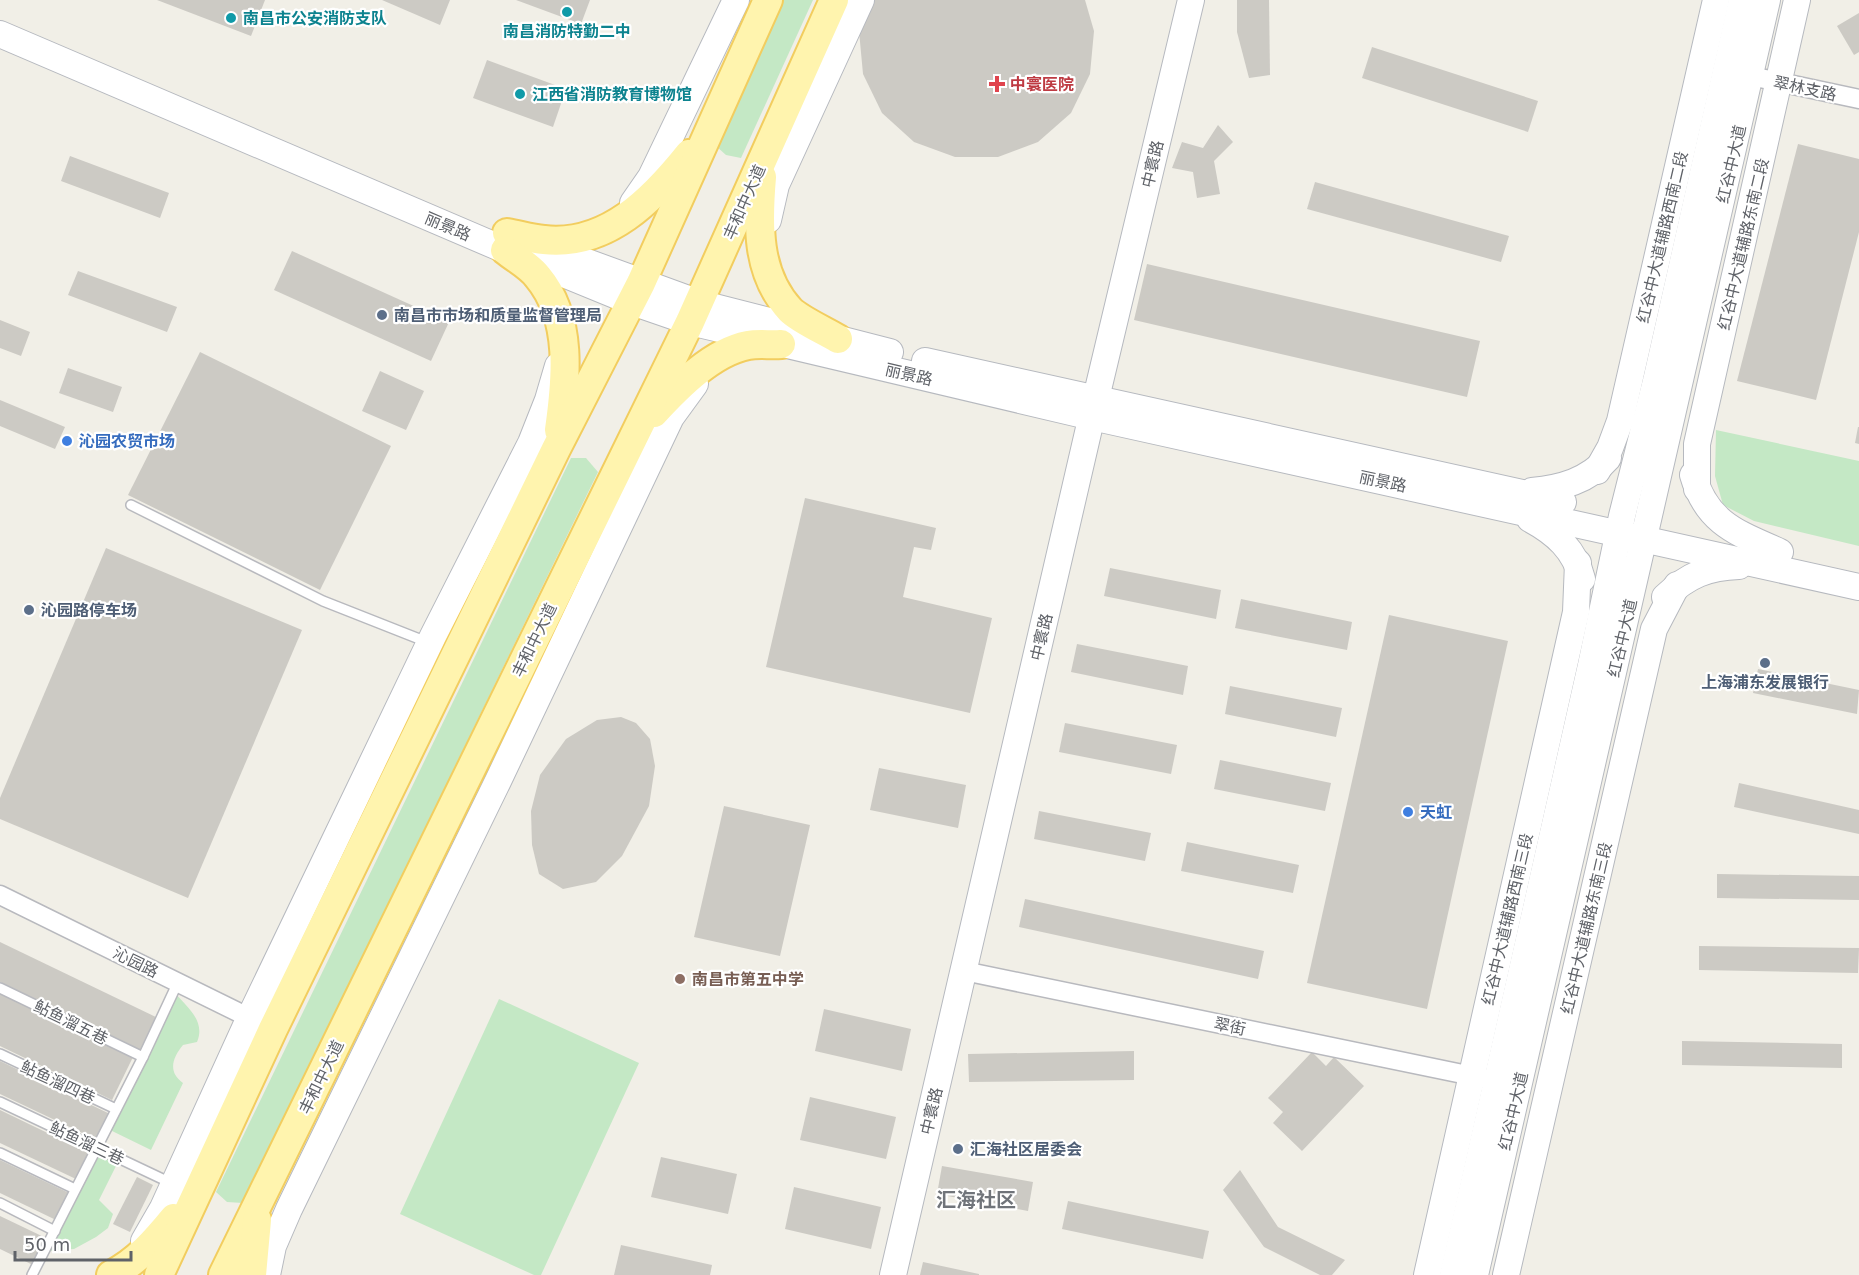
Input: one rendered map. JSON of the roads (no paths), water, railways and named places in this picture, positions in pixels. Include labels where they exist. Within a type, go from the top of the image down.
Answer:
[{"type":"main road","points":[[110,1275],[127,1267],[148,1250],[186,1187],[262,1023],[636,293],[768,0]]},
{"type":"main road","name":"丰和中大道","points":[[223,1275],[695,312],[834,0]]},
{"type":"main road","points":[[506,241],[568,240],[591,236],[616,224],[646,202],[677,169],[711,126]]},
{"type":"main road","points":[[764,159],[760,242],[766,271],[791,311],[838,339]]},
{"type":"main road","points":[[506,241],[538,276],[555,306],[561,323],[564,342],[564,375],[556,449]]},
{"type":"main road","points":[[638,429],[675,390],[727,353],[748,345],[781,344]]},
{"type":"main road","points":[[159,1275],[186,1187]]},
{"type":"main road","points":[[252,1275],[253,1248],[260,1200]]},
{"type":"street","points":[[616,224],[651,177],[736,0]]},
{"type":"street","points":[[766,271],[768,220],[776,185],[861,0]]},
{"type":"street","name":"中寰路","points":[[893,1275],[1191,0]]},
{"type":"street","name":"红谷中大道辅路西南二段","points":[[1597,471],[1610,448],[1620,422],[1716,0]]},
{"type":"street","name":"红谷中大道","points":[[1475,1275],[1603,668],[1620,524],[1656,381],[1742,0]]},
{"type":"street","name":"红谷中大道","points":[[1453,1275],[1468,1205],[1484,1078],[1603,668],[1647,530],[1767,0]]},
{"type":"street","name":"红谷中大道辅路东南二段","points":[[1697,489],[1697,444],[1797,0]]},
{"type":"street","name":"丽景路","points":[[0,16],[506,241]]},
{"type":"street","name":"丽景路","points":[[0,34],[636,293],[781,344],[1094,408],[1647,530],[1778,560],[1859,587]]},
{"type":"street","name":"翠林支路","points":[[1751,76],[1859,99]]},
{"type":"street","name":"丽景路","points":[[695,312],[838,339],[1094,408]]},
{"type":"street","points":[[262,1023],[429,643],[531,443],[548,400],[564,342]]},
{"type":"street","points":[[267,1275],[273,1246],[288,1209],[498,781],[671,417],[709,364]]},
{"type":"street","points":[[1681,380],[1681,420],[1685,447],[1697,489],[1704,502],[1720,522],[1778,560]]},
{"type":"street","points":[[1516,501],[1575,482],[1597,471],[1629,430],[1656,381]]},
{"type":"street","points":[[1516,501],[1570,549],[1578,563],[1591,626],[1603,668]]},
{"type":"street","points":[[1603,668],[1677,585],[1692,576],[1717,567],[1744,566],[1778,560]]},
{"type":"street","name":"丽景路","points":[[1778,560],[1859,570]]},
{"type":"street","name":"红谷中大道辅路西南三段","points":[[1427,1275],[1484,1078],[1576,612],[1578,563]]},
{"type":"street","name":"红谷中大道辅路东南三段","points":[[1506,1275],[1654,629],[1677,585]]},
{"type":"street","name":"沁园路","points":[[0,895],[262,1023]]},
{"type":"street","name":"翠街","points":[[964,971],[1484,1078]]},
{"type":"lane","points":[[131,505],[323,601],[429,643]]},
{"type":"lane","points":[[32,1275],[143,1057],[178,982]]},
{"type":"lane","name":"鲇鱼溜五巷","points":[[0,988],[143,1057]]},
{"type":"lane","name":"鲇鱼溜四巷","points":[[0,1054],[116,1109]]},
{"type":"lane","name":"鲇鱼溜三巷","points":[[0,1102],[96,1148],[186,1187]]},
{"type":"lane","points":[[1468,1205],[1479,1113]]},
{"type":"lane","points":[[0,1153],[75,1189]]},
{"type":"lane","points":[[0,1203],[54,1231]]},
{"type":"place","name":"南昌消防特勤二中","points":[[567,12]]},
{"type":"place","name":"南昌市公安消防支队","points":[[231,18]]},
{"type":"place","name":"中寰医院","points":[[997,84]]},
{"type":"place","name":"江西省消防教育博物馆","points":[[520,94]]},
{"type":"place","name":"南昌市市场和质量监督管理局","points":[[382,315]]},
{"type":"place","name":"沁园农贸市场","points":[[67,441]]},
{"type":"place","name":"沁园路停车场","points":[[29,610]]},
{"type":"place","name":"上海浦东发展银行","points":[[1765,663]]},
{"type":"place","name":"天虹","points":[[1408,812]]},
{"type":"place","name":"南昌市第五中学","points":[[680,979]]},
{"type":"place","name":"汇海社区居委会","points":[[958,1149]]},
{"type":"district","name":"汇海社区","points":[[976,1200]]}]
